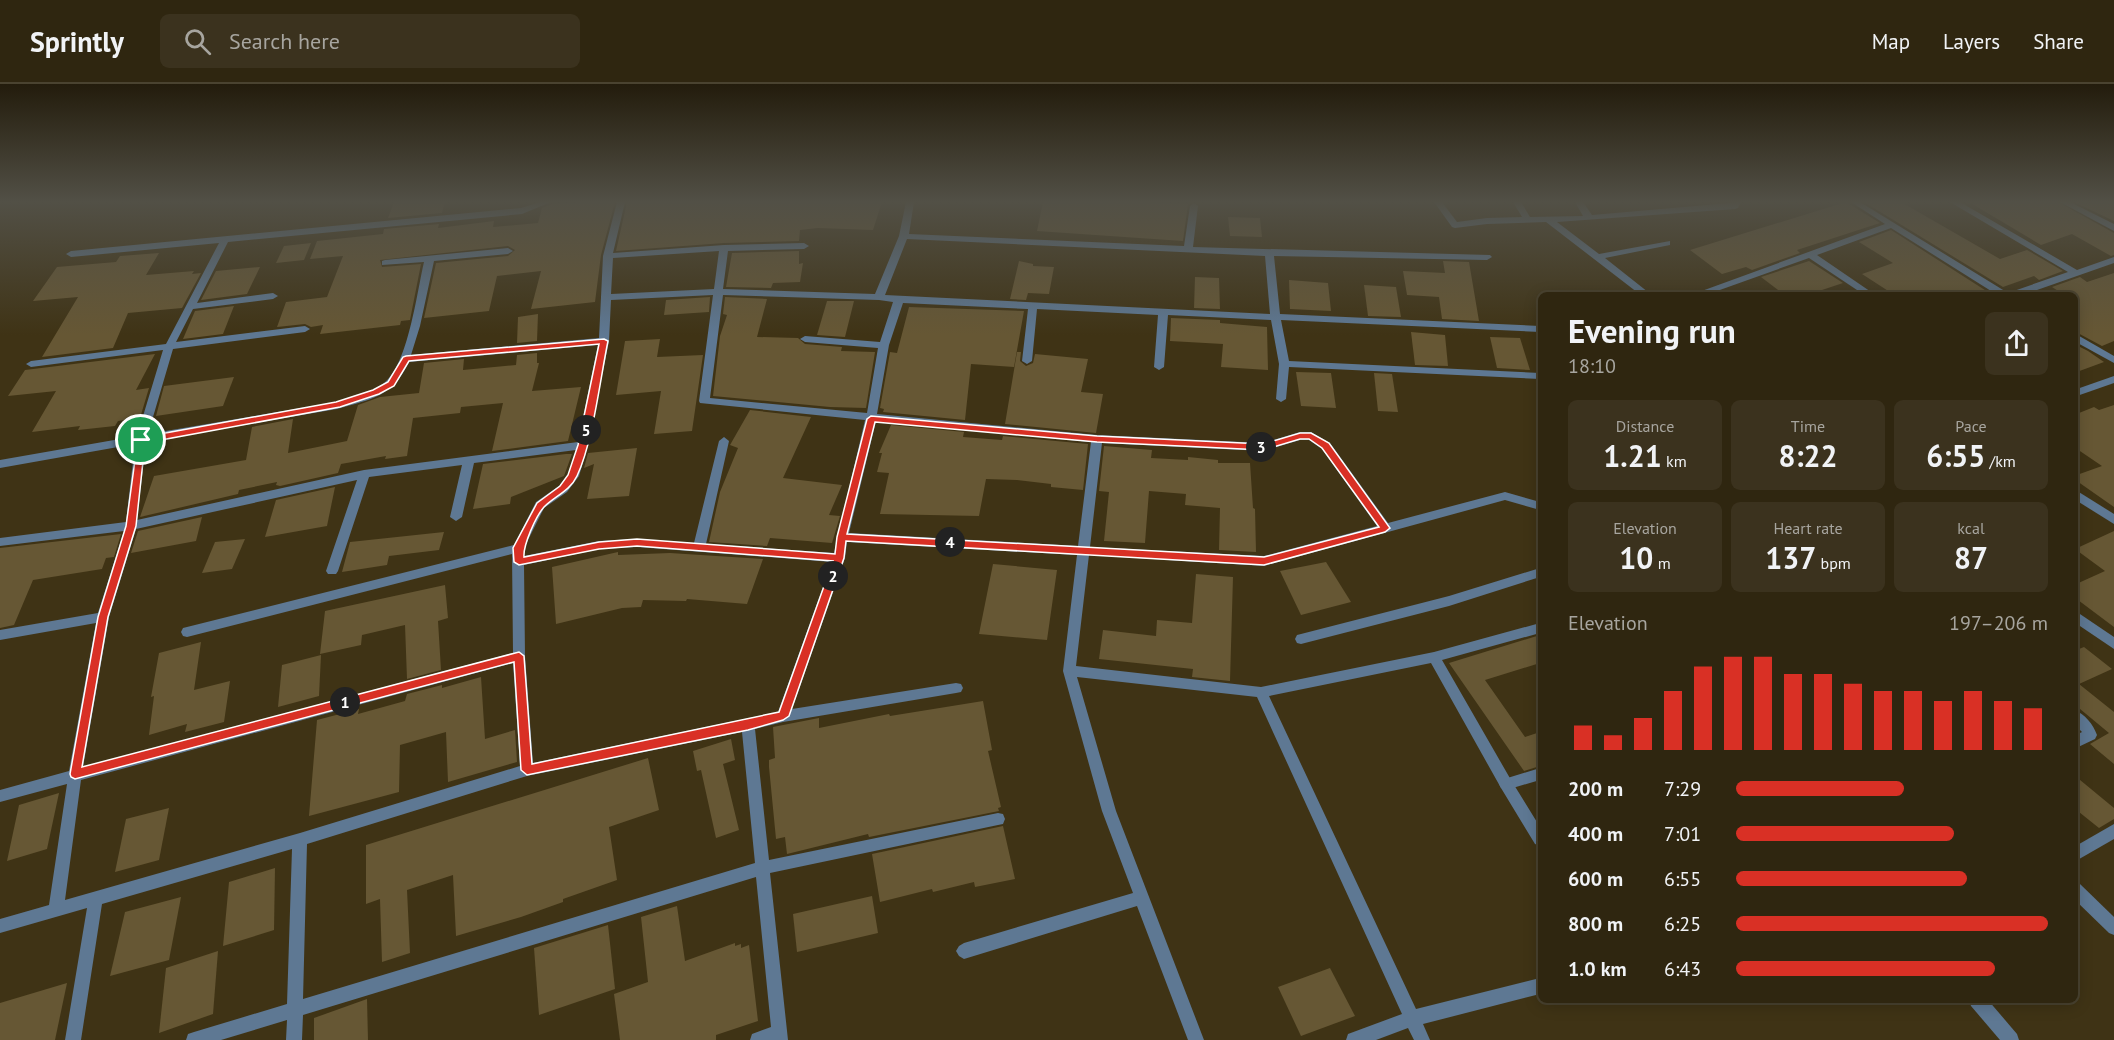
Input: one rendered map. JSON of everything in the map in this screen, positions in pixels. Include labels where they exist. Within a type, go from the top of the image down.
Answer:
[{"type":"street","points":[[71,254],[158,247]]},
{"type":"street","points":[[56,909],[75,774],[103,617],[131,526],[141,440],[169,347],[221,247]]},
{"type":"street","points":[[527,770],[519,656],[518,548],[540,506],[563,489],[573,476],[583,445],[604,341],[605,297],[610,247]]},
{"type":"street","points":[[608,256],[779,247]]},
{"type":"street","points":[[879,297],[900,247]]},
{"type":"street","points":[[1136,247],[1486,257]]},
{"type":"street","points":[[1583,247],[1644,292]]},
{"type":"street","points":[[1596,257],[1649,247]]},
{"type":"street","points":[[1704,292],[1834,247]]},
{"type":"street","points":[[1928,247],[2002,292]]},
{"type":"street","points":[[2031,247],[2076,273]]},
{"type":"street","points":[[724,248],[704,401],[871,419],[1097,439],[1263,447],[1300,436],[1311,436],[1326,446],[1385,528]]},
{"type":"street","points":[[385,263],[508,251]]},
{"type":"street","points":[[1269,252],[1275,315],[1284,364],[1281,399]]},
{"type":"street","points":[[1811,255],[1867,292]]},
{"type":"street","points":[[0,464],[337,405],[376,392],[391,384],[406,358],[430,258]]},
{"type":"street","points":[[2020,292],[2114,260]]},
{"type":"street","points":[[605,297],[719,292],[879,297],[899,300],[1538,328]]},
{"type":"street","points":[[189,307],[273,296]]},
{"type":"street","points":[[783,716],[839,558],[871,419],[884,345],[899,300]]},
{"type":"street","points":[[1027,361],[1033,306]]},
{"type":"street","points":[[1160,367],[1163,311]]},
{"type":"street","points":[[31,364],[305,329]]},
{"type":"street","points":[[2078,338],[2114,360]]},
{"type":"street","points":[[805,339],[884,345]]},
{"type":"street","points":[[406,358],[604,341]]},
{"type":"street","points":[[1284,364],[1538,376]]},
{"type":"street","points":[[2078,392],[2114,379]]},
{"type":"street","points":[[1097,439],[1069,671],[1109,811],[1196,1040]]},
{"type":"street","points":[[699,547],[724,441]]},
{"type":"street","points":[[0,542],[131,526],[364,474],[583,445]]},
{"type":"street","points":[[456,517],[469,460]]},
{"type":"street","points":[[332,571],[364,474]]},
{"type":"street","points":[[842,537],[1264,561],[1505,496],[1538,505]]},
{"type":"street","points":[[2078,497],[2114,520]]},
{"type":"street","points":[[519,562],[599,545],[637,543],[839,558]]},
{"type":"street","points":[[187,632],[518,548]]},
{"type":"street","points":[[1301,639],[1449,601],[1538,574]]},
{"type":"street","points":[[0,635],[103,617]]},
{"type":"street","points":[[2080,627],[2114,644]]},
{"type":"street","points":[[1069,671],[1261,692],[1434,657],[1538,629]]},
{"type":"street","points":[[0,796],[519,656]]},
{"type":"street","points":[[1434,657],[1538,836]]},
{"type":"street","points":[[0,926],[300,840],[527,770],[783,716],[956,688]]},
{"type":"street","points":[[1261,692],[1410,1019],[1422,1040]]},
{"type":"street","points":[[2078,719],[2088,729],[2090,735],[2078,741]]},
{"type":"street","points":[[748,725],[780,1036],[758,1040]]},
{"type":"street","points":[[1506,784],[1538,775]]},
{"type":"street","points":[[194,1040],[762,868],[998,819]]},
{"type":"street","points":[[2078,853],[2114,831]]},
{"type":"street","points":[[294,1040],[300,840]]},
{"type":"street","points":[[2078,892],[2114,928]]},
{"type":"street","points":[[73,1040],[96,897]]},
{"type":"street","points":[[964,951],[1142,897]]},
{"type":"street","points":[[1354,1040],[1410,1019],[1538,987]]},
{"type":"street","points":[[1980,1003],[2011,1040]]},
{"type":"building","points":[[284,247],[310,247],[304,260],[276,263]]},
{"type":"building","points":[[315,247],[502,247],[380,260],[382,267],[421,264],[410,320],[401,321],[400,325],[320,334],[323,325],[277,327],[286,302],[327,297],[343,256],[310,259]]},
{"type":"building","points":[[509,247],[603,247],[595,302],[531,309],[541,271],[497,276],[489,311],[424,318],[436,263],[508,256],[515,250]]},
{"type":"building","points":[[617,247],[675,247],[616,251]]},
{"type":"building","points":[[1701,247],[1807,247],[1797,250],[1800,253],[1752,270],[1746,267],[1722,274],[1690,250]]},
{"type":"building","points":[[1866,247],[1917,247],[1988,292],[1890,292],[1862,274],[1893,263]]},
{"type":"building","points":[[1937,247],[1978,247],[2000,259],[2027,250],[2063,271],[2039,280],[2034,276],[2003,287]]},
{"type":"building","points":[[2094,247],[2114,247],[2114,255],[2111,256]]},
{"type":"building","points":[[799,251],[799,264],[803,263],[800,282],[773,283],[771,288],[726,287],[732,253]]},
{"type":"building","points":[[159,253],[146,275],[194,271],[192,274],[201,273],[182,308],[128,313],[113,348],[42,357],[78,297],[33,301],[57,267],[116,262],[120,256]]},
{"type":"building","points":[[1019,261],[1033,264],[1033,266],[1054,267],[1049,294],[1028,293],[1026,300],[1010,299]]},
{"type":"building","points":[[1443,261],[1469,262],[1479,321],[1442,319],[1439,297],[1407,295],[1403,271],[1445,273]]},
{"type":"building","points":[[1809,261],[1843,283],[1816,292],[1781,292],[1761,277]]},
{"type":"building","points":[[260,267],[247,294],[201,300],[216,271]]},
{"type":"building","points":[[2114,273],[2114,341],[2102,346],[2078,333],[2078,292],[2060,292],[2052,287],[2080,277],[2087,282]]},
{"type":"building","points":[[1195,277],[1219,278],[1220,309],[1194,308]]},
{"type":"building","points":[[1289,280],[1328,283],[1331,311],[1290,309]]},
{"type":"building","points":[[1364,285],[1396,287],[1401,317],[1368,316]]},
{"type":"building","points":[[710,297],[709,312],[664,315],[666,300]]},
{"type":"building","points":[[725,297],[767,299],[757,337],[798,338],[805,344],[842,347],[841,351],[875,352],[866,408],[830,407],[713,396],[720,336],[727,315],[723,314]]},
{"type":"building","points":[[827,301],[854,301],[845,337],[817,335]]},
{"type":"building","points":[[234,306],[223,334],[183,339],[195,311]]},
{"type":"building","points":[[909,307],[1024,311],[1014,367],[971,364],[965,420],[883,412],[884,409],[880,408],[890,352],[897,353]]},
{"type":"building","points":[[538,314],[537,341],[517,343],[518,317]]},
{"type":"building","points":[[1171,318],[1220,320],[1220,323],[1267,327],[1268,370],[1221,367],[1223,344],[1170,341]]},
{"type":"building","points":[[1411,332],[1445,335],[1448,366],[1415,365]]},
{"type":"building","points":[[1490,337],[1520,338],[1530,370],[1497,368]]},
{"type":"building","points":[[660,339],[657,357],[703,355],[692,431],[654,434],[661,391],[616,395],[625,341]]},
{"type":"building","points":[[2078,346],[2088,351],[2104,362],[2078,372]]},
{"type":"building","points":[[1017,352],[1021,352],[1020,361],[1026,366],[1033,363],[1035,354],[1088,359],[1081,392],[1103,394],[1096,433],[1005,424]]},
{"type":"building","points":[[537,353],[537,363],[539,363],[532,391],[581,387],[568,441],[492,451],[503,403],[461,407],[460,413],[413,418],[407,456],[385,459],[386,456],[341,464],[338,473],[280,486],[276,485],[277,482],[239,490],[238,494],[140,517],[154,476],[246,460],[252,427],[293,419],[288,453],[347,441],[358,405],[380,397],[419,393],[424,363],[464,359],[463,370],[516,365],[517,355]]},
{"type":"building","points":[[155,354],[136,390],[149,388],[140,418],[118,421],[115,426],[78,430],[80,426],[32,432],[56,391],[8,396],[25,370]]},
{"type":"building","points":[[1296,372],[1331,373],[1336,408],[1301,406]]},
{"type":"building","points":[[1374,373],[1392,374],[1398,412],[1378,411]]},
{"type":"building","points":[[234,377],[223,406],[156,416],[164,386]]},
{"type":"building","points":[[2114,405],[2114,507],[2078,482],[2078,475],[2102,466],[2078,450],[2078,413],[2094,407],[2099,410]]},
{"type":"building","points":[[750,410],[811,417],[783,478],[842,485],[829,515],[840,516],[832,543],[770,538],[767,546],[709,542],[720,492],[738,448],[730,445]]},
{"type":"building","points":[[891,425],[964,432],[963,437],[1002,440],[1003,436],[1088,444],[1083,490],[1051,487],[1051,484],[1017,480],[986,479],[979,516],[880,514],[889,473],[877,472],[882,453],[879,453]]},
{"type":"building","points":[[1104,446],[1152,450],[1151,458],[1188,460],[1188,457],[1218,460],[1218,463],[1250,463],[1253,508],[1255,509],[1256,552],[1219,550],[1220,508],[1185,505],[1186,494],[1149,491],[1145,543],[1104,541],[1109,492],[1099,491]]},
{"type":"building","points":[[637,448],[629,496],[587,499],[594,464],[584,468],[588,453]]},
{"type":"building","points":[[572,454],[564,476],[511,497],[510,504],[473,509],[483,464]]},
{"type":"building","points":[[335,487],[327,526],[265,537],[276,500]]},
{"type":"building","points":[[202,517],[196,541],[131,553],[138,531]]},
{"type":"building","points":[[2114,531],[2114,627],[2078,600],[2078,583],[2105,571],[2078,551],[2078,548]]},
{"type":"building","points":[[444,532],[439,550],[389,556],[387,565],[342,572],[350,542]]},
{"type":"building","points":[[121,534],[114,557],[106,558],[102,569],[33,580],[14,625],[0,628],[0,548]]},
{"type":"building","points":[[245,539],[232,569],[202,573],[215,542]]},
{"type":"building","points":[[618,552],[618,555],[670,553],[763,559],[747,604],[687,599],[686,601],[643,600],[641,607],[622,608],[556,624],[552,567]]},
{"type":"building","points":[[1326,562],[1351,602],[1301,615],[1280,571]]},
{"type":"building","points":[[993,564],[1057,570],[1047,640],[979,634]]},
{"type":"building","points":[[1196,574],[1233,577],[1230,681],[1192,677],[1193,669],[1099,659],[1103,630],[1156,636],[1157,620],[1192,623]]},
{"type":"building","points":[[445,585],[448,618],[438,621],[441,670],[407,679],[405,625],[362,635],[361,645],[320,654],[325,611]]},
{"type":"building","points":[[1538,636],[1538,664],[1485,680],[1525,737],[1538,733],[1538,767],[1524,771],[1449,663]]},
{"type":"building","points":[[201,642],[194,690],[230,681],[224,722],[185,732],[187,724],[149,735],[154,696],[151,697],[159,653]]},
{"type":"building","points":[[2084,647],[2112,669],[2079,684],[2114,712],[2114,764],[2090,744],[2109,733],[2078,707],[2078,649]]},
{"type":"building","points":[[321,655],[319,696],[278,707],[282,665]]},
{"type":"building","points":[[481,677],[485,739],[515,730],[517,762],[448,782],[446,732],[400,745],[399,792],[309,816],[317,720],[359,709],[358,714],[405,701],[407,694],[442,685],[442,688]]},
{"type":"building","points":[[983,701],[992,750],[988,751],[1001,807],[998,808],[999,811],[869,837],[868,834],[787,854],[785,837],[776,839],[769,767],[769,760],[775,758],[773,727],[819,718],[819,728],[889,714],[890,716]]},
{"type":"building","points":[[731,739],[735,760],[723,764],[739,830],[716,838],[701,770],[697,771],[693,751]]},
{"type":"building","points":[[648,758],[659,810],[609,827],[617,880],[521,917],[456,936],[453,875],[407,890],[410,953],[382,962],[380,899],[366,904],[366,845]]},
{"type":"building","points":[[2078,778],[2114,808],[2114,819],[2099,828],[2078,811]]},
{"type":"building","points":[[59,793],[47,849],[7,861],[19,805]]},
{"type":"building","points":[[169,808],[159,860],[115,872],[126,819]]},
{"type":"building","points":[[1003,826],[1015,879],[975,887],[974,882],[933,892],[932,889],[880,902],[872,854]]},
{"type":"building","points":[[275,868],[274,930],[223,946],[229,882]]},
{"type":"building","points":[[872,896],[878,933],[797,952],[793,914]]},
{"type":"building","points":[[181,897],[169,960],[110,976],[125,912]]},
{"type":"building","points":[[677,906],[685,961],[735,943],[735,946],[741,944],[741,948],[749,945],[758,1021],[716,1035],[716,1040],[620,1040],[614,994],[648,982],[641,917]]},
{"type":"building","points":[[608,925],[615,989],[539,1015],[534,948]]},
{"type":"building","points":[[218,951],[213,1014],[159,1033],[166,968]]},
{"type":"building","points":[[1330,968],[1355,1016],[1301,1036],[1278,987]]},
{"type":"building","points":[[67,983],[55,1040],[0,1040],[0,1003]]},
{"type":"building","points":[[367,999],[368,1040],[314,1040],[314,1018]]},
{"type":"route","points":[[141,440],[131,526],[103,617],[75,774],[519,656],[527,770],[783,716],[839,558],[842,537],[871,419],[1097,439],[1263,447],[1300,436],[1311,436],[1326,446],[1385,528],[1264,561],[842,537],[839,558],[637,543],[599,545],[519,562],[518,548],[540,506],[563,489],[573,476],[583,445],[604,341],[406,358],[391,384],[376,392],[337,405],[141,440]]}]
